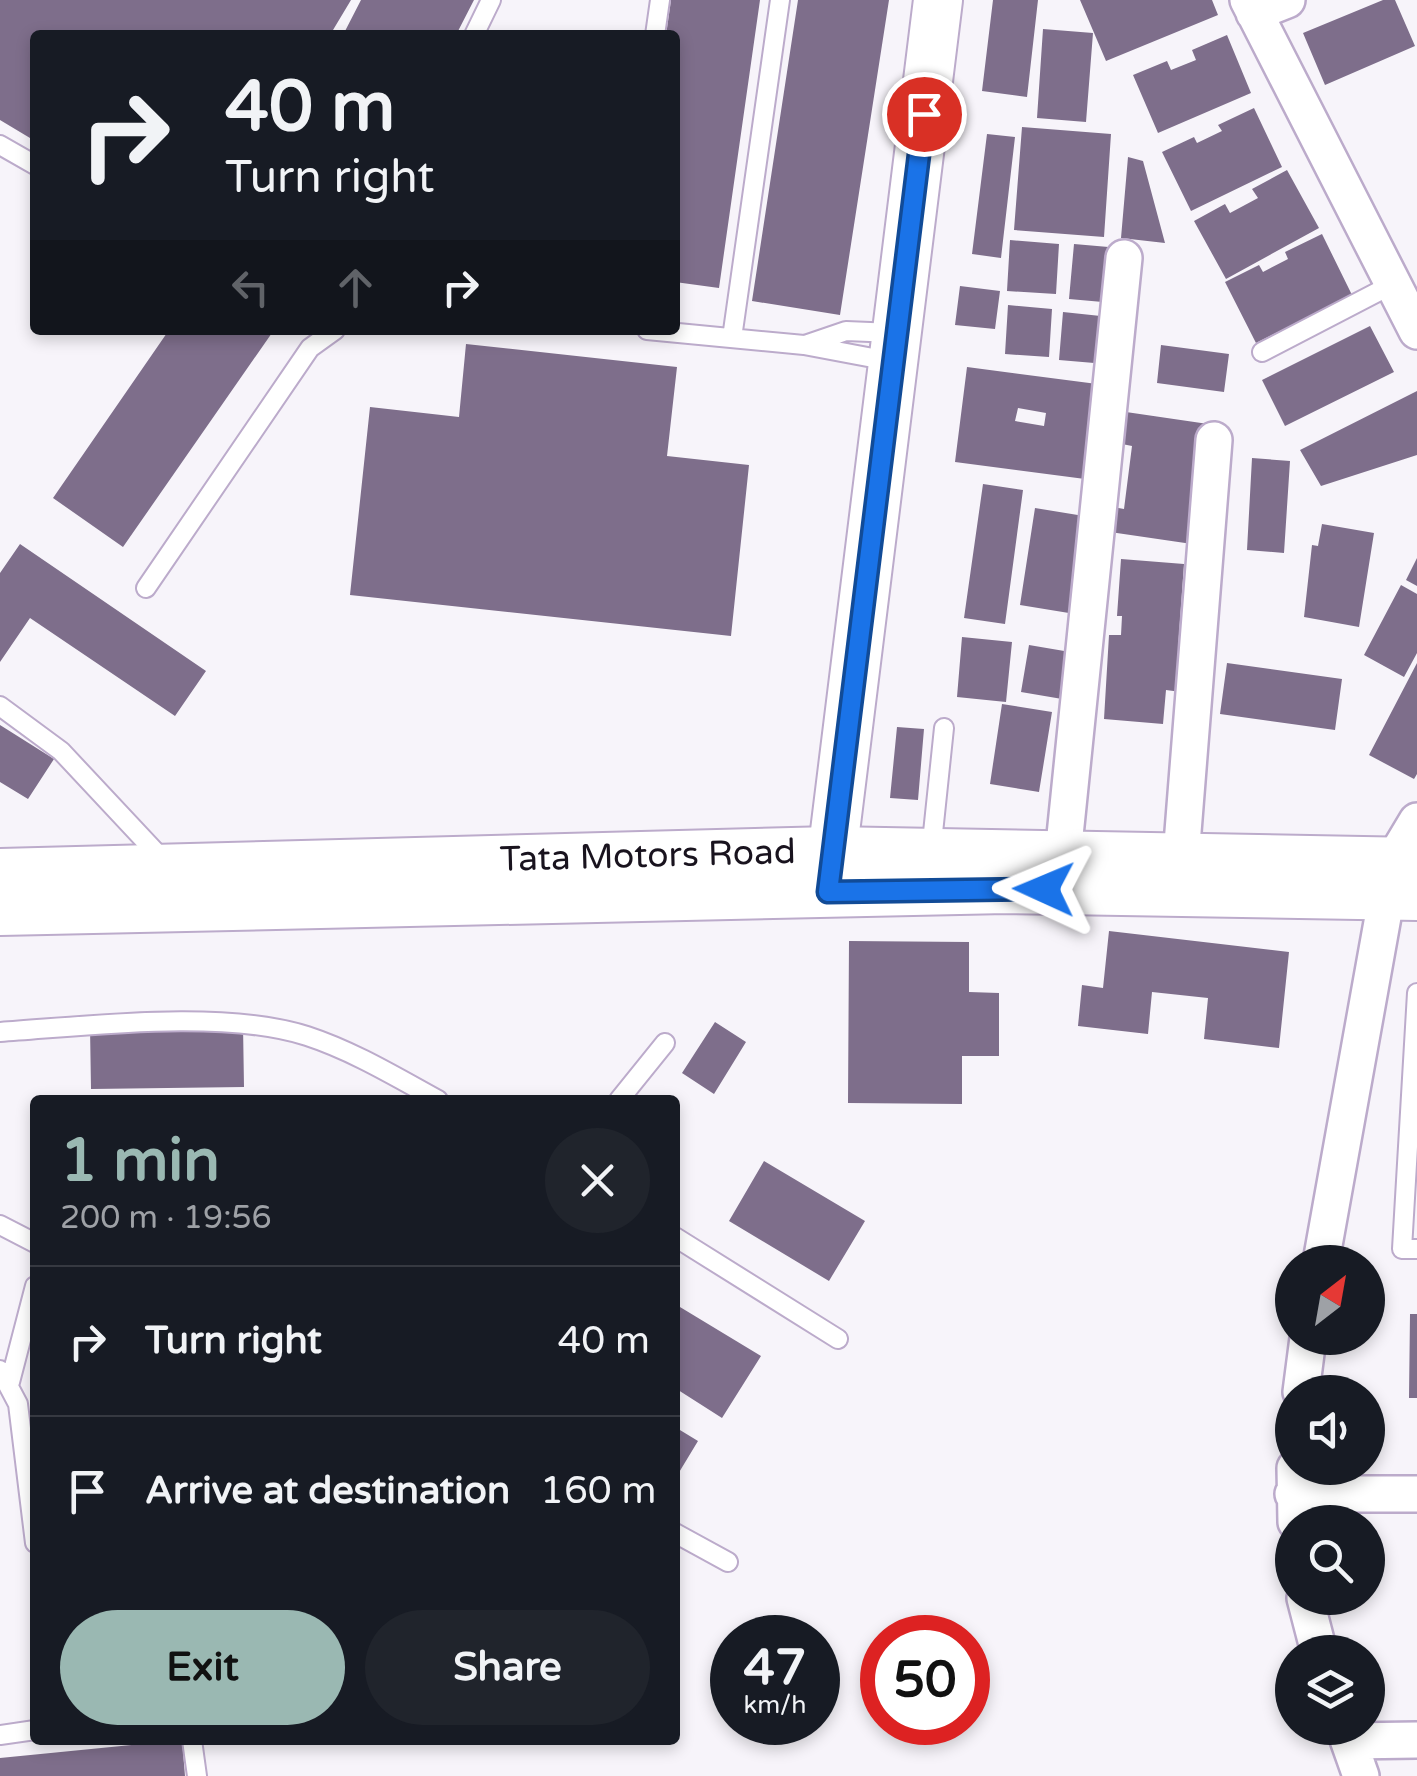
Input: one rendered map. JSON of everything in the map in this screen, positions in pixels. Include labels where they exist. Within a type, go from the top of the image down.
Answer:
[{"type":"main road","points":[[829,872],[938,0]]},
{"type":"main road","name":"Tata Motors Road","points":[[0,873],[172,868],[829,872],[931,852],[1406,867]]},
{"type":"main road","points":[[0,911],[829,872],[1006,888],[1406,867]]},
{"type":"street","points":[[1287,0],[1251,7],[1417,331]]},
{"type":"street","points":[[1063,855],[1124,258]]},
{"type":"street","points":[[1181,857],[1214,440]]},
{"type":"street","points":[[1325,1245],[1406,867]]},
{"type":"street","points":[[1295,1495],[1417,1494]]},
{"type":"street","points":[[1385,1737],[1417,1740]]},
{"type":"street","points":[[1350,1745],[1360,1776]]},
{"type":"lane","points":[[476,30],[491,0]]},
{"type":"lane","points":[[656,30],[660,0]]},
{"type":"lane","points":[[732,338],[780,0]]},
{"type":"lane","points":[[0,145],[30,162]]},
{"type":"lane","points":[[1262,352],[1393,284]]},
{"type":"lane","points":[[804,345],[846,331],[892,347]]},
{"type":"lane","points":[[680,333],[804,345],[892,347]]},
{"type":"lane","points":[[146,588],[310,348],[328,335]]},
{"type":"lane","points":[[0,706],[60,751],[172,868]]},
{"type":"lane","points":[[931,852],[944,728]]},
{"type":"lane","points":[[1417,993],[1402,1249],[1417,1249]]},
{"type":"lane","points":[[0,1032],[104,1024],[243,1024],[305,1035],[428,1095]]},
{"type":"lane","points":[[623,1095],[665,1044]]},
{"type":"lane","points":[[0,1225],[30,1240]]},
{"type":"lane","points":[[680,1239],[838,1339]]},
{"type":"lane","points":[[30,1301],[5,1376],[18,1404],[30,1502]]},
{"type":"lane","points":[[680,1535],[728,1562]]},
{"type":"lane","points":[[0,1735],[30,1731]]},
{"type":"lane","points":[[193,1745],[197,1776]]},
{"type":"building","points":[[0,0],[351,0],[333,30],[30,30],[30,138],[0,120]]},
{"type":"building","points":[[361,0],[474,0],[459,30],[346,30]]},
{"type":"building","points":[[671,0],[760,0],[719,288],[680,283],[680,30],[667,30]]},
{"type":"building","points":[[798,0],[889,0],[840,315],[752,301]]},
{"type":"building","points":[[993,0],[1038,0],[1027,97],[982,91]]},
{"type":"building","points":[[1080,0],[1212,0],[1218,15],[1106,61]]},
{"type":"building","points":[[1383,0],[1395,0],[1415,46],[1325,85],[1303,33]]},
{"type":"building","points":[[1043,29],[1093,33],[1086,122],[1037,118]]},
{"type":"building","points":[[1227,35],[1251,93],[1158,133],[1133,75],[1167,61],[1171,70],[1196,60],[1192,50]]},
{"type":"building","points":[[1254,108],[1282,167],[1191,211],[1162,152],[1194,137],[1197,143],[1222,131],[1218,125]]},
{"type":"building","points":[[1022,127],[1111,134],[1104,237],[1014,230]]},
{"type":"building","points":[[987,134],[1015,137],[1001,258],[972,254]]},
{"type":"building","points":[[1128,157],[1143,161],[1165,243],[1121,238]]},
{"type":"building","points":[[1287,170],[1319,228],[1226,279],[1194,221],[1225,204],[1230,213],[1258,198],[1252,189]]},
{"type":"building","points":[[1322,234],[1352,295],[1256,343],[1225,282],[1259,265],[1263,272],[1288,259],[1285,252]]},
{"type":"building","points":[[1010,240],[1059,244],[1056,294],[1007,291]]},
{"type":"building","points":[[1074,244],[1120,248],[1114,303],[1069,299]]},
{"type":"building","points":[[960,286],[1000,291],[995,329],[955,325]]},
{"type":"building","points":[[1008,305],[1052,309],[1049,357],[1005,354]]},
{"type":"building","points":[[1063,312],[1110,317],[1106,364],[1059,360]]},
{"type":"building","points":[[1370,326],[1394,372],[1285,426],[1262,380]]},
{"type":"building","points":[[166,335],[271,335],[123,547],[53,498]]},
{"type":"building","points":[[466,344],[677,367],[667,456],[749,465],[731,636],[350,595],[370,407],[459,417]]},
{"type":"building","points":[[1161,345],[1229,354],[1224,392],[1157,383]]},
{"type":"building","points":[[967,367],[1097,384],[1085,479],[955,462]],"holes":[[[1018,408],[1046,413],[1044,426],[1015,421]]]},
{"type":"building","points":[[1417,391],[1417,455],[1321,486],[1300,450]]},
{"type":"building","points":[[1126,412],[1208,424],[1198,456],[1190,517],[1195,517],[1192,544],[1110,532],[1113,507],[1124,509],[1132,446],[1122,444]]},
{"type":"building","points":[[1252,458],[1290,461],[1284,553],[1247,550]]},
{"type":"building","points":[[983,484],[1023,490],[1005,624],[964,618]]},
{"type":"building","points":[[1035,508],[1090,517],[1075,614],[1020,605]]},
{"type":"building","points":[[1322,524],[1374,533],[1359,627],[1304,617],[1312,545],[1318,546]]},
{"type":"building","points":[[20,544],[206,671],[175,716],[30,618],[0,662],[0,573]]},
{"type":"building","points":[[1417,558],[1417,586],[1406,580]]},
{"type":"building","points":[[1121,559],[1184,564],[1178,648],[1184,648],[1181,692],[1166,690],[1163,724],[1104,719],[1109,635],[1121,635],[1122,616],[1117,616]]},
{"type":"building","points":[[1401,585],[1417,594],[1417,653],[1404,677],[1364,655]]},
{"type":"building","points":[[962,637],[1012,642],[1006,702],[957,697]]},
{"type":"building","points":[[1029,645],[1076,653],[1068,700],[1021,692]]},
{"type":"building","points":[[1227,663],[1342,679],[1335,730],[1220,714]]},
{"type":"building","points":[[1417,663],[1417,774],[1414,779],[1369,755]]},
{"type":"building","points":[[1002,704],[1052,712],[1039,792],[990,784]]},
{"type":"building","points":[[0,725],[54,759],[28,799],[0,782]]},
{"type":"building","points":[[897,727],[924,729],[918,800],[890,798]]},
{"type":"building","points":[[1109,931],[1289,952],[1279,1048],[1204,1039],[1208,998],[1152,992],[1148,1034],[1078,1026],[1082,985],[1103,988]]},
{"type":"building","points":[[849,941],[969,942],[969,992],[999,993],[999,1056],[962,1056],[962,1104],[848,1103]]},
{"type":"building","points":[[715,1022],[746,1042],[714,1094],[682,1073]]},
{"type":"building","points":[[243,1025],[244,1087],[91,1089],[90,1027]]},
{"type":"building","points":[[764,1161],[865,1221],[829,1281],[729,1221]]},
{"type":"building","points":[[680,1307],[761,1356],[722,1418],[680,1391]]},
{"type":"building","points":[[1410,1314],[1417,1314],[1417,1398],[1409,1398]]},
{"type":"building","points":[[680,1430],[698,1441],[680,1471]]},
{"type":"building","points":[[131,1745],[182,1745],[185,1776],[0,1776],[0,1758]]},
{"type":"route","points":[[924,114],[828,892],[1044,889]]}]
